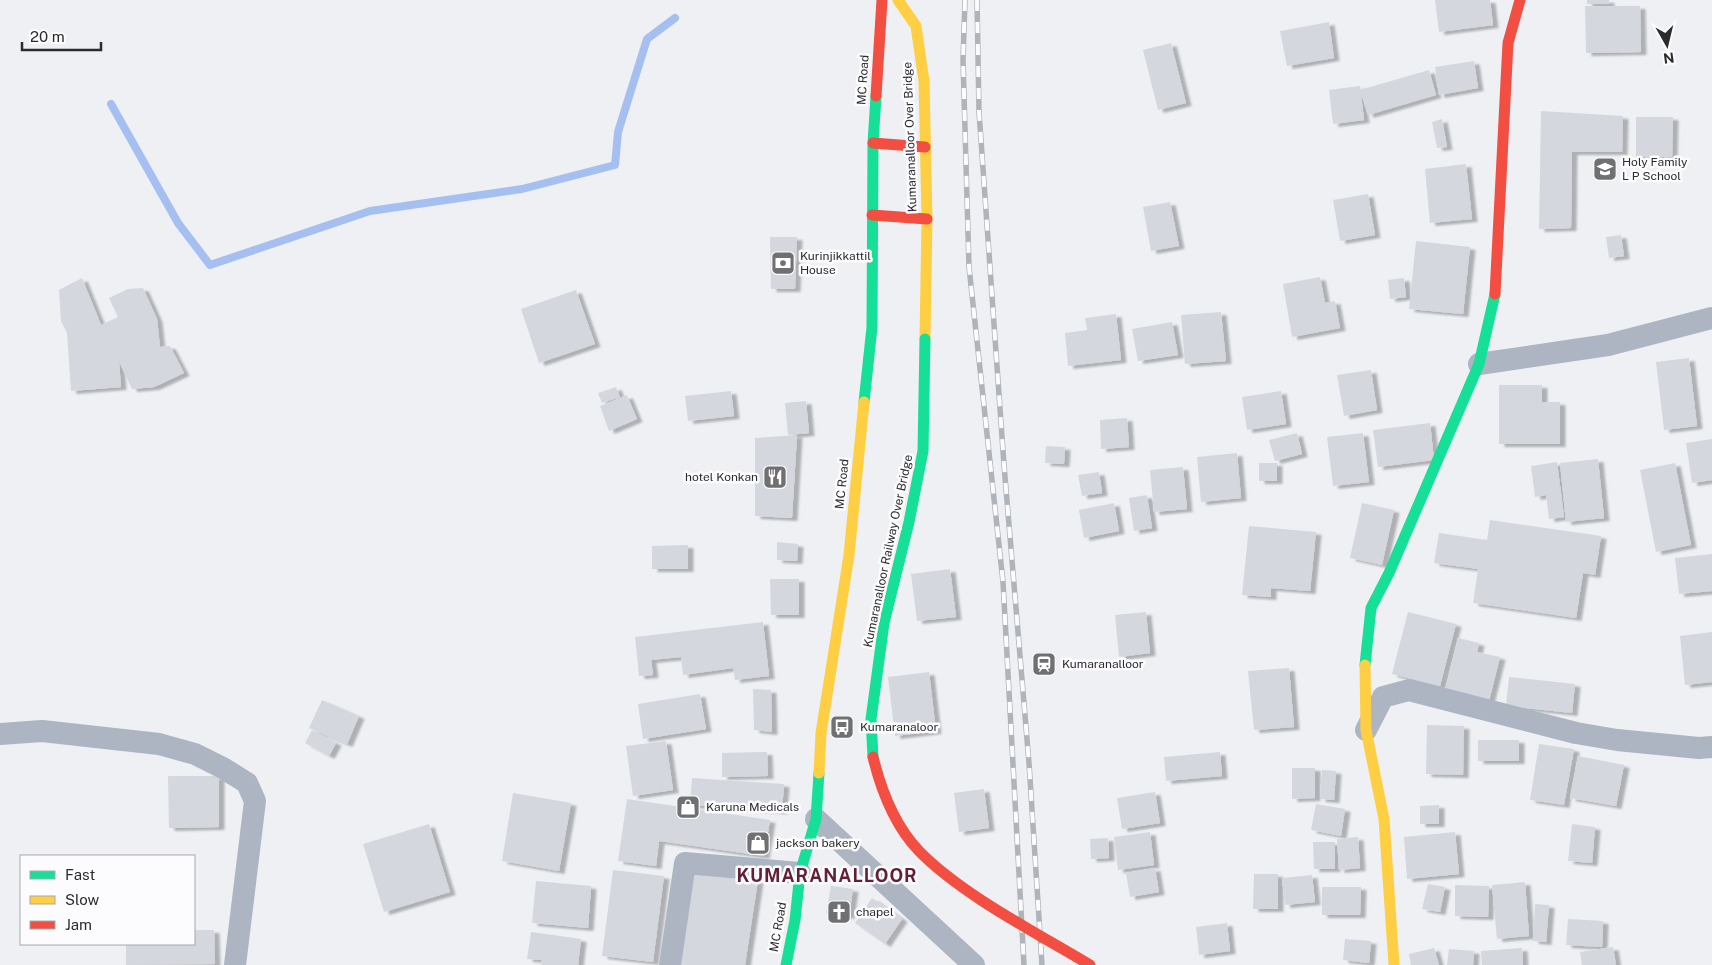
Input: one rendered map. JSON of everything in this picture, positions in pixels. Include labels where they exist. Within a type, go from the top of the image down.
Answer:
[{"type":"main road","name":"MC Road","points":[[786,965],[795,920],[800,873],[816,819],[821,733],[849,555],[872,328],[873,143],[882,0]]},
{"type":"main road","name":"Kumaranalloor Over Bridge","points":[[898,0],[916,26],[924,82],[927,219]]},
{"type":"main road","points":[[1394,965],[1384,819],[1366,730],[1364,669],[1371,608],[1389,572],[1479,364],[1496,290],[1508,43],[1520,0]]},
{"type":"main road","points":[[873,143],[925,147]]},
{"type":"main road","points":[[872,215],[927,219]]},
{"type":"main road","name":"Kumaranalloor Railway Over Bridge","points":[[927,219],[923,451],[909,522],[884,623],[871,719],[872,748],[878,777],[894,816],[919,851],[964,888],[1090,965]]},
{"type":"street","points":[[1479,364],[1608,345],[1712,318]]},
{"type":"street","points":[[1366,730],[1383,697],[1409,690],[1576,733],[1617,740],[1699,748],[1712,747]]},
{"type":"street","points":[[0,734],[42,731],[159,744],[195,754],[247,783],[255,801],[235,965]]},
{"type":"street","points":[[816,819],[974,965]]},
{"type":"street","points":[[670,965],[685,863],[800,873]]},
{"type":"building","points":[[1435,0],[1490,0],[1493,25],[1439,32]]},
{"type":"building","points":[[1587,0],[1609,0],[1609,4],[1587,4]]},
{"type":"building","points":[[1585,6],[1640,6],[1641,52],[1586,53]]},
{"type":"building","points":[[1329,22],[1334,58],[1287,66],[1280,31]]},
{"type":"building","points":[[1171,43],[1186,103],[1158,110],[1143,50]]},
{"type":"building","points":[[1474,61],[1478,88],[1439,95],[1435,67]]},
{"type":"building","points":[[1429,70],[1436,95],[1368,115],[1360,90]]},
{"type":"building","points":[[1360,86],[1364,120],[1333,124],[1329,90]]},
{"type":"building","name":"Holy Family L P School","points":[[1541,111],[1623,116],[1622,152],[1572,152],[1571,228],[1539,229]]},
{"type":"building","points":[[1636,117],[1673,117],[1672,157],[1636,157]]},
{"type":"building","points":[[1442,119],[1447,147],[1437,148],[1432,122]]},
{"type":"building","points":[[1466,164],[1472,219],[1430,223],[1425,169]]},
{"type":"building","points":[[1368,194],[1375,235],[1340,241],[1333,200]]},
{"type":"building","points":[[1170,202],[1179,246],[1151,251],[1143,207]]},
{"type":"building","points":[[1621,235],[1624,256],[1609,258],[1606,237]]},
{"type":"building","name":"Kurinjikkattil House","points":[[770,237],[797,237],[795,289],[771,289]]},
{"type":"building","points":[[1416,241],[1470,247],[1463,314],[1409,309]]},
{"type":"building","points":[[1320,277],[1325,303],[1335,301],[1340,328],[1292,337],[1283,284]]},
{"type":"building","points":[[82,278],[101,325],[118,317],[109,298],[128,289],[143,288],[157,319],[160,347],[170,346],[184,373],[154,387],[132,389],[119,361],[121,387],[71,391],[67,333],[61,321],[59,290]]},
{"type":"building","points":[[1404,278],[1406,297],[1390,299],[1388,280]]},
{"type":"building","points":[[576,290],[595,344],[539,363],[521,309]]},
{"type":"building","points":[[1221,312],[1226,361],[1185,364],[1181,315]]},
{"type":"building","points":[[1116,314],[1121,360],[1068,366],[1065,333],[1087,330],[1085,318]]},
{"type":"building","points":[[1172,322],[1178,355],[1138,361],[1132,329]]},
{"type":"building","points":[[1689,358],[1697,426],[1664,430],[1656,362]]},
{"type":"building","points":[[1371,370],[1377,410],[1344,416],[1337,375]]},
{"type":"building","points":[[1499,385],[1542,385],[1542,402],[1560,402],[1560,444],[1499,444]]},
{"type":"building","points":[[616,387],[620,397],[602,403],[598,393]]},
{"type":"building","points":[[731,391],[734,416],[688,421],[685,396]]},
{"type":"building","points":[[1281,391],[1286,424],[1247,430],[1242,397]]},
{"type":"building","points":[[627,395],[637,419],[609,431],[600,406]]},
{"type":"building","points":[[806,401],[809,433],[788,435],[785,403]]},
{"type":"building","points":[[1127,418],[1129,447],[1101,449],[1100,420]]},
{"type":"building","points":[[1430,423],[1434,460],[1378,467],[1373,430]]},
{"type":"building","points":[[1297,433],[1302,454],[1275,461],[1269,440]]},
{"type":"building","points":[[1363,433],[1369,482],[1333,486],[1327,437]]},
{"type":"building","name":"hotel Konkan","points":[[797,435],[792,518],[755,516],[755,438]]},
{"type":"building","points":[[1712,439],[1712,480],[1692,483],[1686,443]]},
{"type":"building","points":[[1046,446],[1065,447],[1064,464],[1045,463]]},
{"type":"building","points":[[1237,453],[1241,498],[1201,502],[1197,457]]},
{"type":"building","points":[[1598,459],[1604,518],[1566,522],[1560,463]]},
{"type":"building","points":[[1557,462],[1564,517],[1549,519],[1546,495],[1535,497],[1531,466]]},
{"type":"building","points":[[1259,463],[1277,463],[1277,481],[1259,481]]},
{"type":"building","points":[[1675,463],[1691,545],[1656,552],[1640,470]]},
{"type":"building","points":[[1183,467],[1187,509],[1154,512],[1150,470]]},
{"type":"building","points":[[1099,472],[1102,493],[1082,496],[1078,475]]},
{"type":"building","points":[[1147,495],[1152,528],[1134,531],[1129,498]]},
{"type":"building","points":[[1114,503],[1119,531],[1084,538],[1079,510]]},
{"type":"building","points":[[1362,503],[1394,510],[1382,565],[1350,558]]},
{"type":"building","points":[[1490,520],[1601,536],[1595,575],[1583,573],[1576,618],[1473,603],[1478,569],[1434,563],[1439,533],[1487,540]]},
{"type":"building","points":[[1249,526],[1316,532],[1310,591],[1271,588],[1271,597],[1242,595]]},
{"type":"building","points":[[777,542],[798,544],[797,561],[777,560]]},
{"type":"building","points":[[688,545],[688,569],[652,569],[652,546]]},
{"type":"building","points":[[1712,554],[1712,591],[1679,594],[1675,558]]},
{"type":"building","points":[[950,569],[956,617],[917,621],[911,574]]},
{"type":"building","points":[[770,579],[799,579],[799,615],[771,615]]},
{"type":"building","points":[[1146,612],[1150,653],[1119,657],[1115,615]]},
{"type":"building","points":[[1408,612],[1456,624],[1440,686],[1392,674]]},
{"type":"building","points":[[763,622],[769,676],[735,680],[733,668],[683,675],[681,657],[651,660],[653,675],[639,676],[635,637]]},
{"type":"building","points":[[1712,632],[1712,682],[1685,685],[1680,636]]},
{"type":"building","points":[[1458,638],[1479,643],[1477,652],[1500,657],[1489,701],[1445,691]]},
{"type":"building","points":[[1289,668],[1294,727],[1254,730],[1248,671]]},
{"type":"building","points":[[929,672],[936,731],[895,736],[888,677]]},
{"type":"building","points":[[1509,677],[1575,684],[1572,713],[1506,706]]},
{"type":"building","points":[[753,689],[771,690],[772,732],[754,730]]},
{"type":"building","points":[[700,694],[706,729],[643,739],[638,704]]},
{"type":"building","points":[[322,700],[359,716],[347,744],[309,728]]},
{"type":"building","points":[[1427,725],[1464,726],[1463,775],[1426,774]]},
{"type":"building","points":[[312,730],[336,743],[329,756],[305,743]]},
{"type":"building","points":[[1478,740],[1519,740],[1519,761],[1478,761]]},
{"type":"building","points":[[666,741],[673,790],[633,796],[626,746]]},
{"type":"building","points":[[1539,744],[1574,749],[1564,805],[1530,800]]},
{"type":"building","points":[[767,752],[768,776],[722,777],[722,753]]},
{"type":"building","points":[[1220,752],[1222,776],[1166,781],[1164,757]]},
{"type":"building","points":[[1578,756],[1624,765],[1616,806],[1570,798]]},
{"type":"building","points":[[1292,768],[1315,768],[1315,798],[1292,799]]},
{"type":"building","points":[[1322,770],[1336,771],[1334,800],[1320,799]]},
{"type":"building","points":[[168,776],[219,776],[219,827],[169,828]]},
{"type":"building","points":[[692,778],[784,784],[782,811],[690,805]]},
{"type":"building","points":[[984,789],[989,828],[959,832],[954,793]]},
{"type":"building","points":[[1155,792],[1160,823],[1122,829],[1117,798]]},
{"type":"building","points":[[513,793],[571,803],[559,871],[502,861]]},
{"type":"building","points":[[627,799],[770,820],[764,856],[659,841],[656,866],[618,861]]},
{"type":"building","points":[[1316,804],[1345,809],[1341,836],[1311,830]]},
{"type":"building","points":[[1439,805],[1439,824],[1420,824],[1420,806]]},
{"type":"building","points":[[429,824],[450,892],[384,912],[363,844]]},
{"type":"building","points":[[1572,824],[1595,827],[1592,863],[1568,861]]},
{"type":"building","points":[[1150,832],[1154,865],[1118,870],[1114,837]]},
{"type":"building","points":[[1455,832],[1459,874],[1407,879],[1404,837]]},
{"type":"building","points":[[1358,837],[1360,868],[1339,870],[1337,839]]},
{"type":"building","points":[[1108,838],[1109,858],[1091,859],[1090,839]]},
{"type":"building","points":[[1313,842],[1335,842],[1335,869],[1314,869]]},
{"type":"building","points":[[1155,868],[1159,892],[1130,897],[1126,873]]},
{"type":"building","points":[[613,870],[664,876],[653,962],[602,956]]},
{"type":"building","points":[[692,870],[758,880],[745,965],[677,965]]},
{"type":"building","points":[[1254,874],[1278,874],[1278,909],[1253,909]]},
{"type":"building","points":[[1312,875],[1315,902],[1285,905],[1282,878]]},
{"type":"building","points":[[536,881],[591,886],[588,928],[532,923]]},
{"type":"building","points":[[1525,882],[1529,936],[1497,939],[1492,885]]},
{"type":"building","points":[[1428,884],[1445,887],[1440,912],[1422,909]]},
{"type":"building","points":[[1455,885],[1489,886],[1488,917],[1455,916]]},
{"type":"building","points":[[831,886],[853,889],[849,916],[826,913]]},
{"type":"building","points":[[1322,887],[1361,887],[1360,915],[1322,915]]},
{"type":"building","points":[[872,898],[902,919],[885,944],[855,923]]},
{"type":"building","points":[[1535,904],[1549,905],[1546,942],[1533,941]]},
{"type":"building","points":[[1568,919],[1603,921],[1602,947],[1566,945]]},
{"type":"building","points":[[1227,923],[1230,951],[1199,955],[1196,927]]},
{"type":"building","points":[[195,930],[214,930],[215,964],[126,965],[126,945],[195,945]]},
{"type":"building","points":[[531,932],[581,939],[578,965],[541,965],[542,960],[527,959]]},
{"type":"building","points":[[1345,939],[1371,941],[1369,963],[1343,960]]},
{"type":"building","points":[[1613,947],[1616,965],[1582,965],[1580,952]]},
{"type":"building","points":[[1434,948],[1439,965],[1411,965],[1409,954]]},
{"type":"building","points":[[1522,948],[1523,965],[1482,965],[1481,951]]},
{"type":"building","points":[[1449,949],[1474,951],[1473,965],[1447,965]]},
{"type":"waterway","points":[[111,104],[178,223],[210,265],[370,211],[522,189],[615,165],[618,132],[647,39],[675,18]]},
{"type":"railway","points":[[965,0],[963,60],[969,267],[1003,582],[1024,965]]},
{"type":"railway","points":[[977,0],[979,112],[1004,465],[1029,763],[1042,965]]},
{"type":"traffic: fast","points":[[864,402],[872,327],[873,143],[876,96]]},
{"type":"traffic: fast","points":[[1365,665],[1371,608],[1389,573],[1479,364],[1495,294]]},
{"type":"traffic: fast","points":[[873,757],[871,719],[884,623],[909,522],[923,451],[925,339]]},
{"type":"traffic: fast","points":[[786,965],[795,920],[800,873],[816,819],[819,773]]},
{"type":"traffic: slow","points":[[898,0],[916,26],[924,81],[927,219],[925,339]]},
{"type":"traffic: slow","points":[[819,773],[821,733],[849,555],[864,402]]},
{"type":"traffic: slow","points":[[1365,665],[1366,730],[1384,819],[1394,965]]},
{"type":"traffic: jam","points":[[876,96],[882,0]]},
{"type":"traffic: jam","points":[[1495,294],[1508,43],[1520,0]]},
{"type":"traffic: jam","points":[[873,143],[925,147]]},
{"type":"traffic: jam","points":[[872,215],[927,219]]},
{"type":"traffic: jam","points":[[873,757],[890,807],[910,841],[919,851],[956,883],[978,898],[1090,965]]},
{"type":"place","name":"Holy Family L P School","points":[[1605,169]]},
{"type":"place","name":"Kurinjikkattil House","points":[[783,263]]},
{"type":"place","name":"hotel Konkan","points":[[775,477]]},
{"type":"place","name":"Kumaranalloor","points":[[1044,664]]},
{"type":"place","name":"Kumaranaloor","points":[[842,727]]},
{"type":"place","name":"Karuna Medicals","points":[[688,807]]},
{"type":"place","name":"jackson bakery","points":[[758,843]]},
{"type":"place","name":"chapel","points":[[839,912]]},
{"type":"district","name":"KUMARANALLOOR","points":[[827,876]]}]
